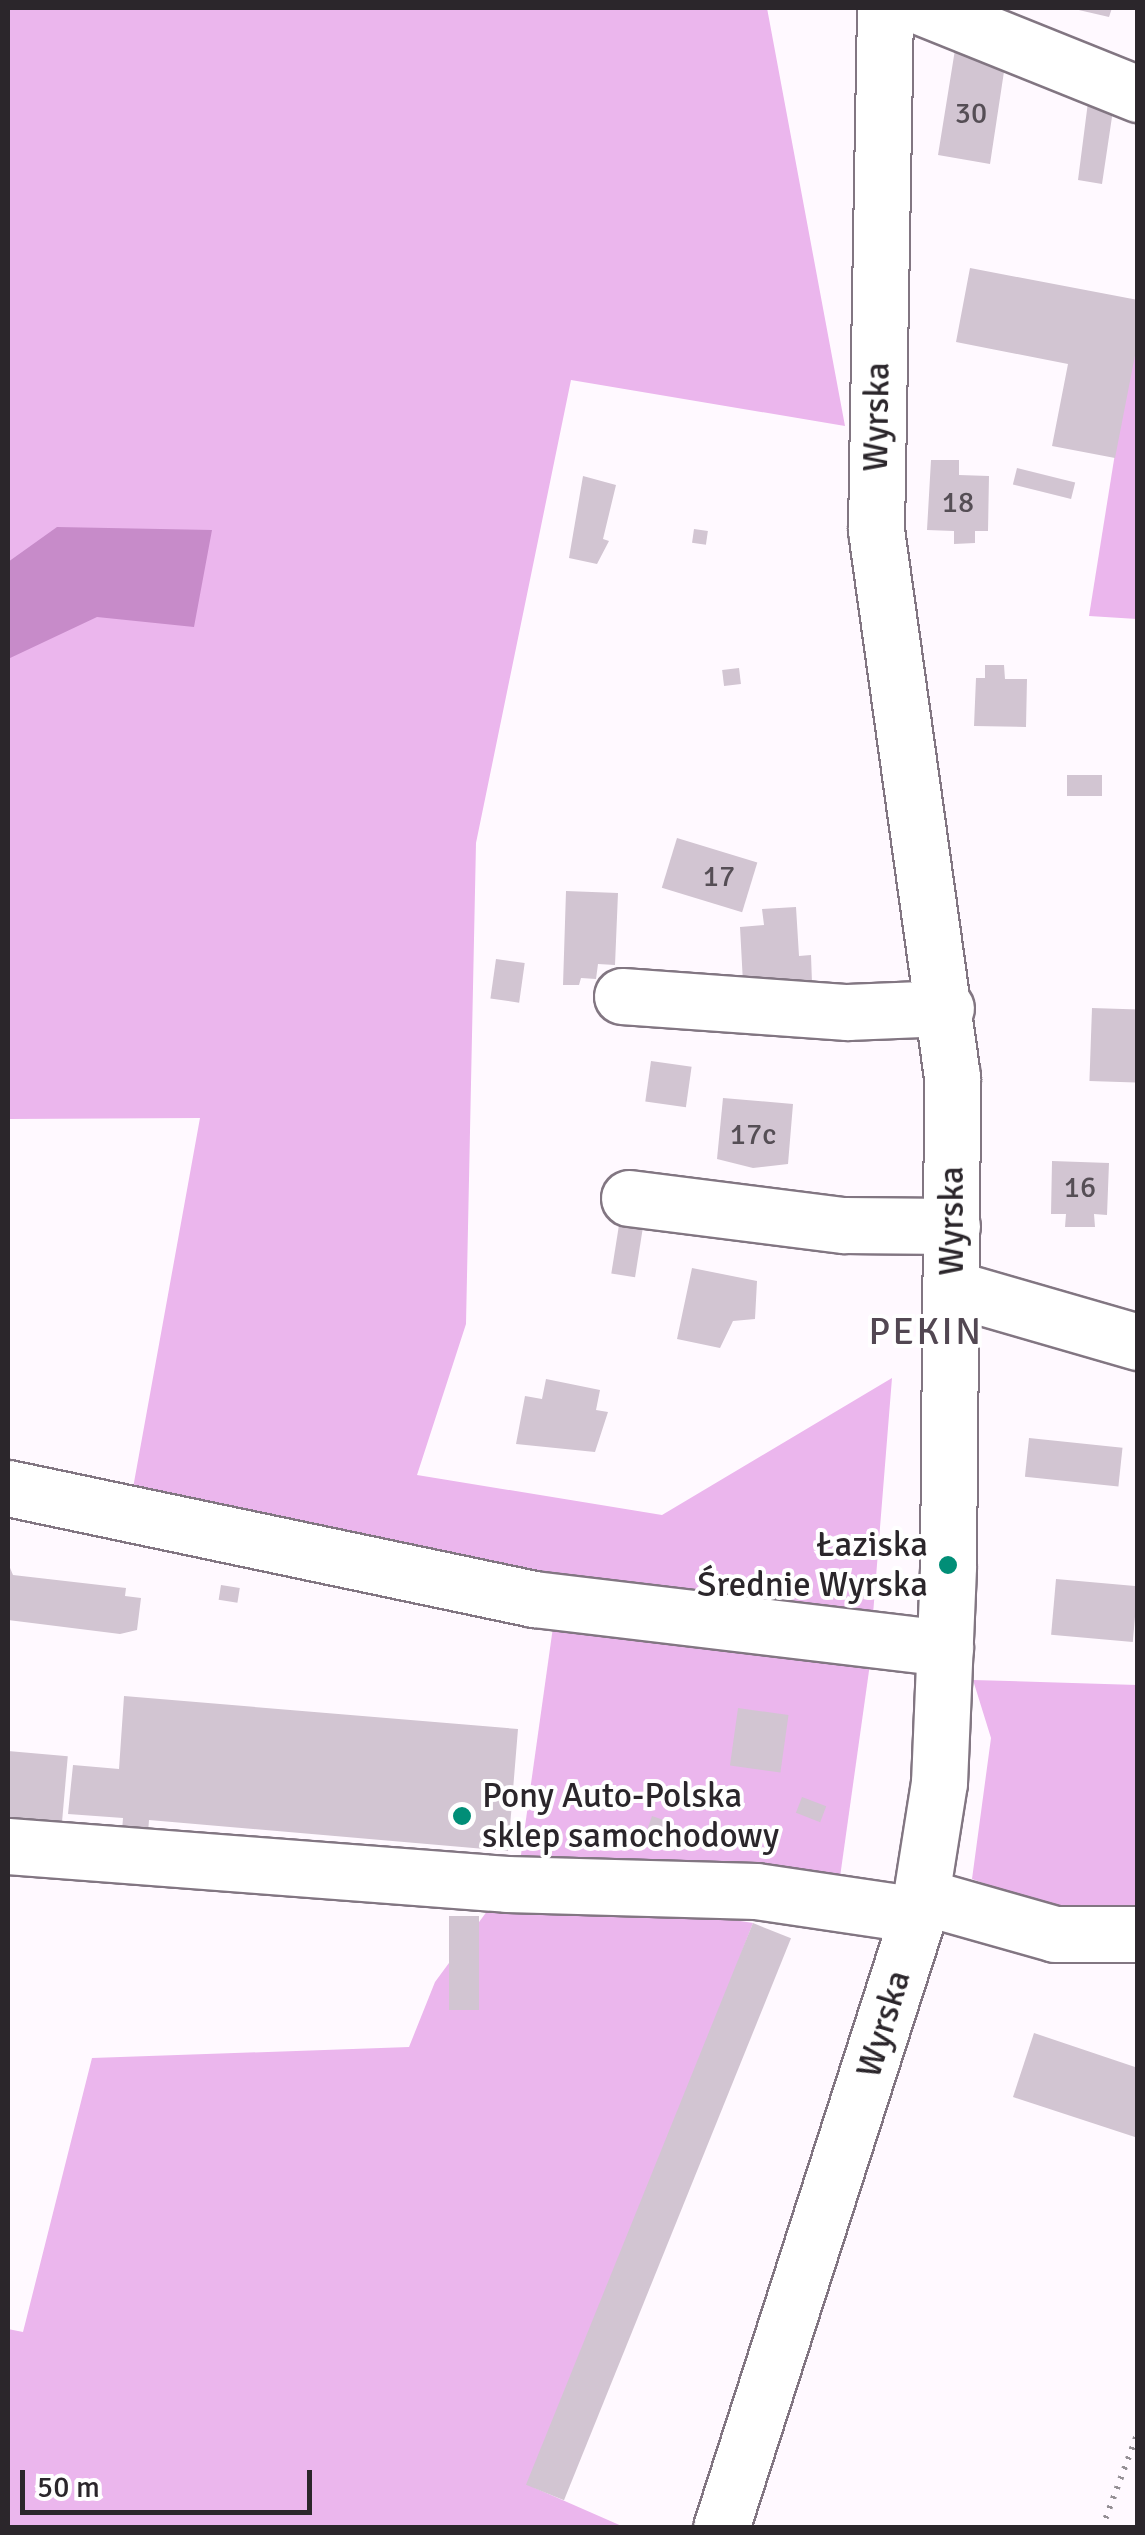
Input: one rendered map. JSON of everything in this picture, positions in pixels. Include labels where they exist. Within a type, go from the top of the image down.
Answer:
[{"type":"street","name":"Wyrska","points":[[722,2528],[920,1906],[938,1783],[952,1226],[946,1008],[876,530],[885,8]]},
{"type":"street","points":[[924,8],[1138,94]]},
{"type":"street","points":[[622,996],[848,1012],[946,1008]]},
{"type":"street","points":[[629,1198],[844,1225],[952,1226]]},
{"type":"street","points":[[951,1288],[1138,1342]]},
{"type":"street","points":[[8,1488],[534,1599],[944,1648]]},
{"type":"street","points":[[8,1846],[507,1884],[756,1891],[920,1906],[1054,1934],[1138,1961]]},
{"type":"street","points":[[1054,1934],[1138,1934]]},
{"type":"path","points":[[1102,2528],[1138,2432]]},
{"type":"shaded area","points":[[8,8],[767,8],[845,426],[571,380],[476,843],[466,1324],[417,1475],[662,1515],[892,1378],[872,1627],[555,1585],[131,1499],[200,1118],[8,1119]]},
{"type":"shaded area","points":[[1137,316],[1137,619],[1089,616]]},
{"type":"shaded area","points":[[57,527],[212,530],[194,627],[97,617],[8,659],[8,562]]},
{"type":"shaded area","points":[[554,1620],[870,1664],[836,1909],[520,1865]]},
{"type":"shaded area","points":[[973,1680],[1137,1685],[1137,1915],[1074,1916],[972,1879],[991,1738]]},
{"type":"shaded area","points":[[507,1884],[753,1923],[535,2488],[624,2527],[8,2527],[8,2329],[23,2332],[92,2058],[409,2047],[435,1982]]},
{"type":"building","points":[[1070,8],[1112,8],[1109,17]]},
{"type":"building","points":[[958,31],[1116,90],[1102,184],[1078,180],[1088,102],[1005,65],[990,164],[938,155]]},
{"type":"building","points":[[970,268],[1138,300],[1138,340],[1115,458],[1052,446],[1068,364],[956,342]]},
{"type":"building","points":[[931,460],[959,460],[959,475],[989,476],[988,531],[975,531],[975,543],[954,544],[954,531],[927,530]]},
{"type":"building","points":[[1017,468],[1075,483],[1071,499],[1013,484]]},
{"type":"building","points":[[583,476],[616,485],[603,539],[609,541],[597,564],[569,558]]},
{"type":"building","points":[[694,529],[708,531],[706,545],[692,543]]},
{"type":"building","points":[[985,665],[1004,665],[1005,679],[1027,679],[1026,727],[974,726],[976,678],[985,678]]},
{"type":"building","points":[[739,668],[741,684],[724,686],[722,670]]},
{"type":"building","points":[[1067,775],[1102,775],[1102,796],[1067,796]]},
{"type":"building","points":[[677,838],[757,863],[742,912],[662,888]]},
{"type":"building","points":[[566,891],[618,893],[615,965],[598,964],[596,979],[581,978],[579,985],[563,985]]},
{"type":"building","points":[[796,907],[799,956],[811,955],[812,983],[743,983],[740,927],[764,925],[762,909]]},
{"type":"building","points":[[496,959],[525,963],[519,1003],[490,999]]},
{"type":"building","points":[[1092,1008],[1138,1010],[1135,1083],[1089,1081]]},
{"type":"building","points":[[651,1061],[692,1067],[686,1107],[645,1102]]},
{"type":"building","points":[[723,1098],[793,1104],[788,1164],[753,1168],[717,1159]]},
{"type":"building","points":[[1052,1161],[1109,1163],[1107,1215],[1094,1214],[1095,1227],[1065,1227],[1066,1214],[1051,1214]]},
{"type":"building","points":[[619,1225],[643,1229],[635,1277],[611,1273]]},
{"type":"building","points":[[692,1268],[757,1281],[755,1319],[733,1321],[720,1348],[677,1339]]},
{"type":"building","points":[[546,1379],[600,1390],[596,1410],[608,1412],[595,1452],[516,1444],[525,1396],[542,1399]]},
{"type":"building","points":[[1029,1438],[1122,1448],[1118,1487],[1025,1477]]},
{"type":"building","points":[[8,1563],[13,1575],[126,1588],[125,1596],[141,1598],[137,1630],[120,1634],[8,1620]]},
{"type":"building","points":[[1056,1579],[1138,1586],[1133,1642],[1051,1635]]},
{"type":"building","points":[[221,1585],[240,1588],[237,1603],[219,1600]]},
{"type":"building","points":[[124,1696],[518,1729],[508,1851],[149,1820],[148,1833],[122,1831],[123,1818],[68,1814],[73,1765],[119,1769]]},
{"type":"building","points":[[738,1708],[789,1715],[780,1773],[730,1765]]},
{"type":"building","points":[[8,1751],[68,1756],[62,1827],[8,1822]]},
{"type":"building","points":[[802,1797],[826,1806],[820,1822],[796,1813]]},
{"type":"building","points":[[652,1816],[675,1824],[669,1841],[646,1833]]},
{"type":"building","points":[[449,1916],[479,1916],[479,2010],[449,2010]]},
{"type":"building","points":[[753,1923],[791,1938],[564,2500],[526,2485]]},
{"type":"building","points":[[1034,2033],[1138,2068],[1138,2138],[1013,2097]]},
{"type":"place","name":"Łaziska Średnie Wyrska","points":[[948,1565]]},
{"type":"place","name":"Pony Auto-Polska sklep samochodowy","points":[[462,1816]]},
{"type":"district","name":"PEKIN","points":[[926,1332]]}]
